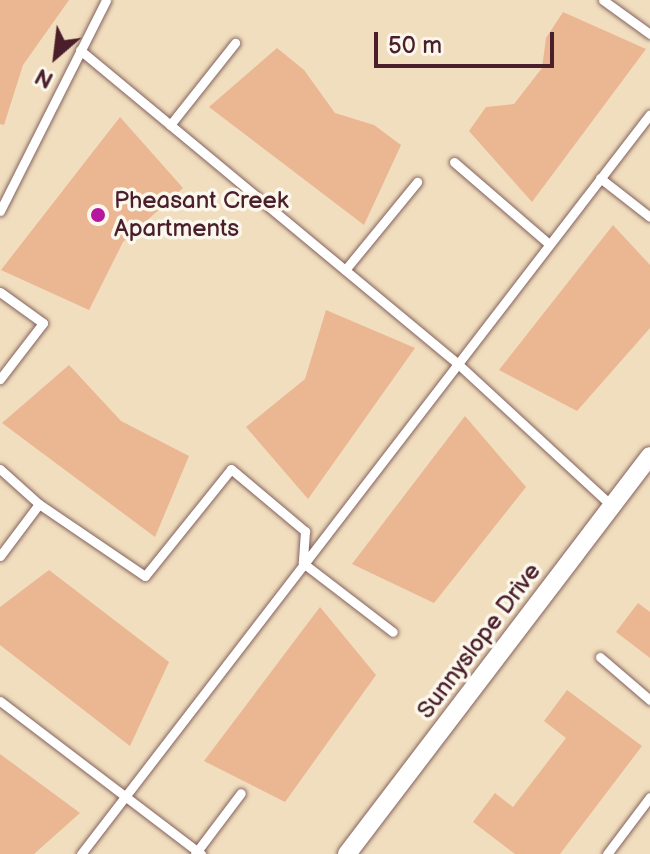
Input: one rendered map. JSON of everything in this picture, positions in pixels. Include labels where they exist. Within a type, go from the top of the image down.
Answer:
[{"type":"street","name":"Sunnyslope Drive","points":[[347,854],[650,456]]},
{"type":"lane","points":[[0,211],[106,0]]},
{"type":"lane","points":[[603,0],[650,34]]},
{"type":"lane","points":[[170,125],[235,43]]},
{"type":"lane","points":[[80,50],[457,363],[612,506]]},
{"type":"lane","points":[[81,854],[650,114]]},
{"type":"lane","points":[[454,162],[549,244]]},
{"type":"lane","points":[[600,178],[650,217]]},
{"type":"lane","points":[[345,270],[417,182]]},
{"type":"lane","points":[[0,185],[10,190]]},
{"type":"lane","points":[[0,292],[43,323],[0,379]]},
{"type":"lane","points":[[0,469],[39,504],[145,576],[231,469],[305,531],[303,563]]},
{"type":"lane","points":[[0,556],[39,504]]},
{"type":"lane","points":[[303,563],[393,632]]},
{"type":"lane","points":[[600,657],[650,700]]},
{"type":"lane","points":[[0,701],[198,853],[241,793]]},
{"type":"lane","points":[[607,854],[650,797]]},
{"type":"building","points":[[0,0],[69,0],[23,65],[4,125],[0,124]]},
{"type":"building","points":[[563,12],[646,49],[532,202],[469,131],[486,107],[514,104],[542,68],[546,38]]},
{"type":"building","name":"Pheasant Creek Apartments","points":[[277,48],[304,70],[335,113],[374,125],[401,145],[364,225],[209,107]]},
{"type":"building","name":"Pheasant Creek Apartments","points":[[120,117],[183,188],[123,242],[89,310],[1,270]]},
{"type":"building","points":[[613,225],[650,265],[650,328],[577,411],[499,370]]},
{"type":"building","points":[[326,310],[415,348],[308,499],[246,427],[305,379]]},
{"type":"building","points":[[69,365],[121,421],[189,456],[155,537],[2,423]]},
{"type":"building","points":[[465,416],[526,487],[434,603],[352,564]]},
{"type":"building","points":[[49,570],[169,662],[130,746],[0,645],[0,607]]},
{"type":"building","points":[[638,603],[650,612],[650,658],[616,632]]},
{"type":"building","points":[[320,607],[376,675],[285,802],[204,761]]},
{"type":"building","points":[[567,690],[642,746],[560,854],[515,854],[473,822],[495,793],[513,807],[566,738],[544,721]]},
{"type":"building","points":[[0,754],[80,813],[34,854],[0,854]]},
{"type":"place","name":"Pheasant Creek Apartments","points":[[98,215]]}]
